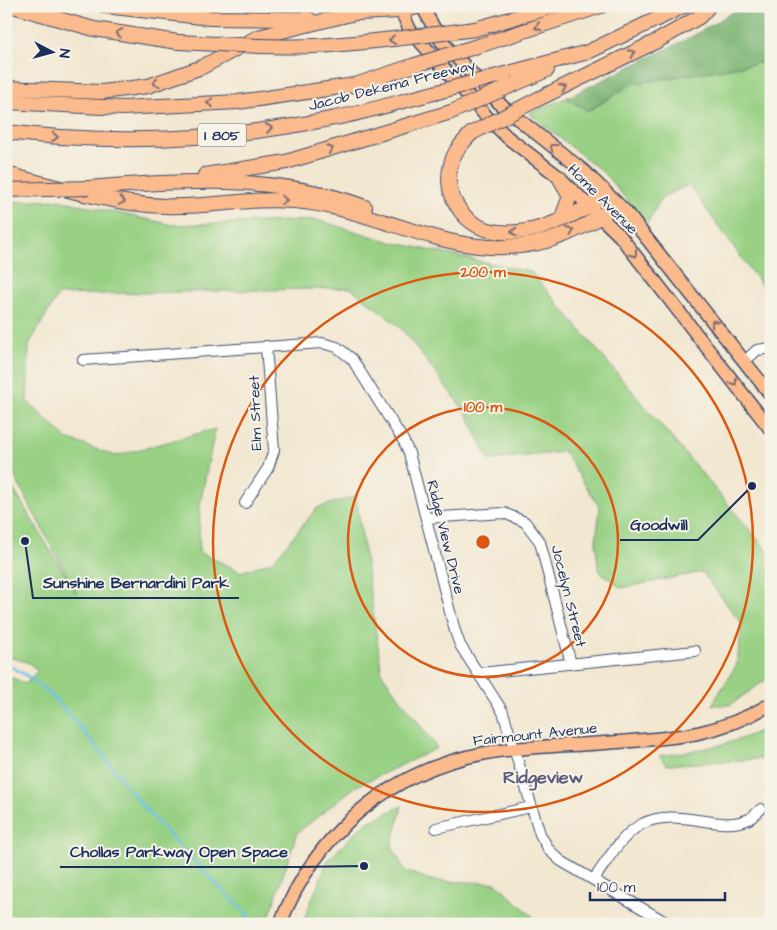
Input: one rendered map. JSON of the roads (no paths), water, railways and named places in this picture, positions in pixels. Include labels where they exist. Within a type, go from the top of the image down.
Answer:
[{"type":"highway","points":[[12,6],[94,28],[178,42],[276,47],[380,41],[474,29],[555,6]]},
{"type":"highway","points":[[105,6],[210,18],[333,19]]},
{"type":"highway","points":[[355,13],[369,6]]},
{"type":"highway","points":[[6,88],[102,92],[148,86],[202,67],[258,36],[355,13],[422,6]]},
{"type":"highway","name":"Jacob Dekema Freeway","points":[[6,102],[122,108],[238,102],[355,84],[601,6]]},
{"type":"highway","points":[[6,190],[89,188],[161,182],[286,162],[451,112],[510,79],[588,52],[684,6]]},
{"type":"highway","points":[[604,190],[591,206],[536,230],[513,233],[491,230],[474,224],[461,213],[452,199],[448,182],[451,163],[459,146],[472,133],[659,40],[698,17],[709,6]]},
{"type":"highway","name":"Jacob Dekema Freeway","points":[[6,132],[121,140],[209,137],[335,118],[434,93],[510,79]]},
{"type":"highway","points":[[6,174],[133,204],[184,206],[256,200],[315,203],[347,210],[479,248],[529,246],[561,236],[602,218],[616,203]]},
{"type":"highway","points":[[559,177],[570,196],[561,220]]},
{"type":"highway","points":[[161,182],[254,182],[310,190],[372,209],[444,239]]},
{"type":"main road","name":"Home Avenue","points":[[422,6],[441,41],[502,106],[585,172],[616,203],[670,267],[771,395]]},
{"type":"main road","name":"Home Avenue","points":[[400,8],[410,30],[486,117],[591,206],[625,243],[771,430]]},
{"type":"main road","name":"Fairmount Avenue","points":[[280,924],[288,902],[326,843],[363,807],[386,790],[431,768],[485,753],[515,749],[695,735],[747,719],[771,704]]},
{"type":"street","name":"Ridge View Drive","points":[[83,360],[322,343],[338,347],[352,359],[403,440],[426,518],[455,632],[460,645],[480,673],[503,712],[540,834],[549,850],[561,861],[668,924]]},
{"type":"street","name":"Elm Street","points":[[246,503],[268,468],[274,450],[266,346]]},
{"type":"street","points":[[744,361],[757,350],[771,348]]},
{"type":"street","name":"Jocelyn Street","points":[[426,518],[504,514],[525,522],[540,542],[570,664]]},
{"type":"street","points":[[480,673],[695,651]]},
{"type":"street","points":[[436,828],[531,807]]},
{"type":"street","points":[[594,879],[624,838],[642,824],[666,816],[735,823],[749,819],[761,809]]},
{"type":"waterway","points":[[6,665],[25,675],[44,689],[62,707],[143,806],[257,924]]},
{"type":"place","name":"Goodwill","points":[[752,486]]},
{"type":"place","name":"Sunshine Bernardini Park","points":[[25,541]]},
{"type":"place","name":"Chollas Parkway Open Space","points":[[364,866]]},
{"type":"district","name":"Ridgeview","points":[[543,777]]}]
